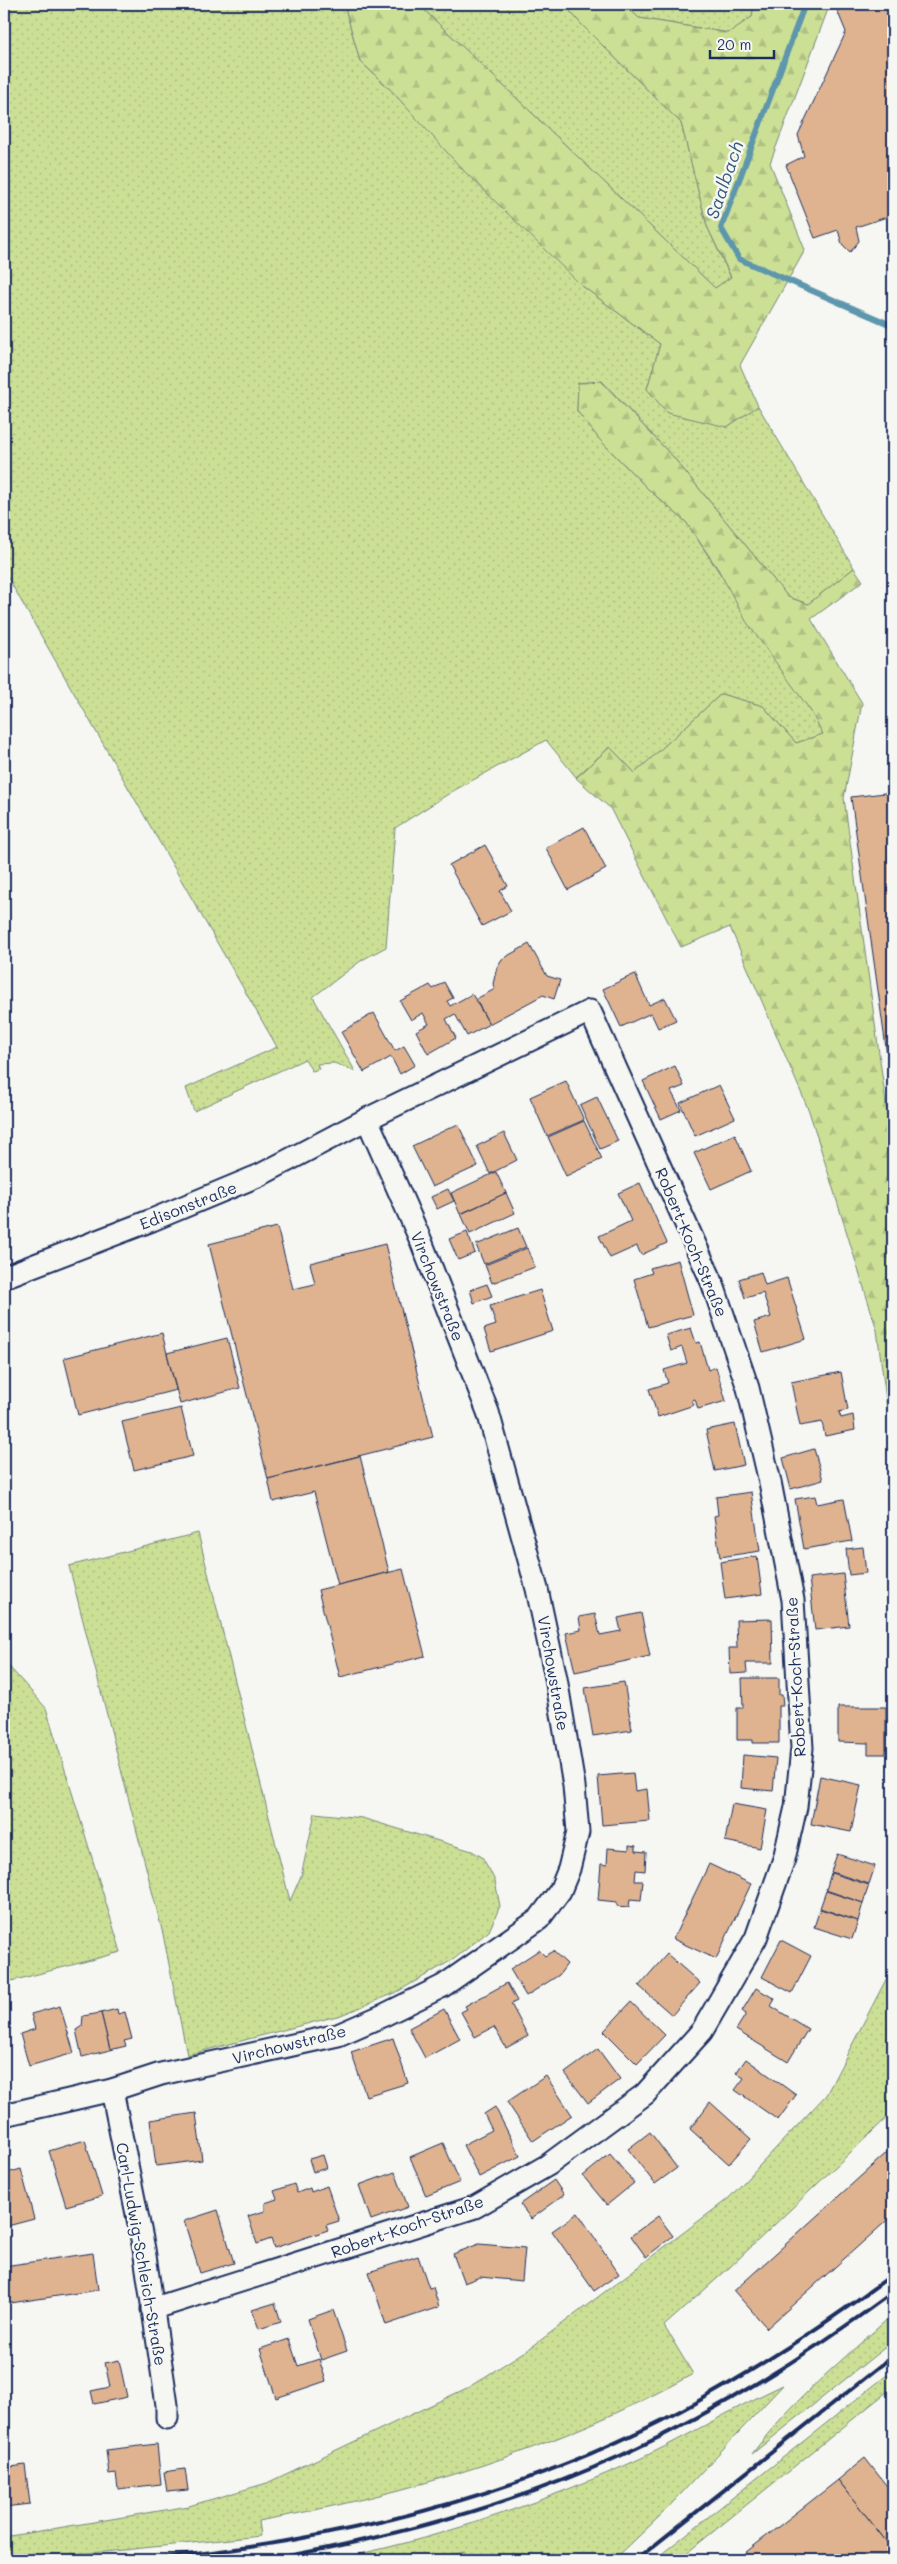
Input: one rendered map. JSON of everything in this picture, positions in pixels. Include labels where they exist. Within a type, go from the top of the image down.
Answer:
[{"type":"street","name":"Robert-Koch-Straße","points":[[152,2309],[474,2207],[548,2165],[645,2094],[702,2031],[756,1938],[784,1859],[796,1807],[802,1755],[800,1691],[793,1600],[748,1388],[712,1282],[590,1011],[367,1119]]},
{"type":"street","name":"Edisonstraße","points":[[4,1277],[152,1220],[260,1175],[367,1119]]},
{"type":"street","name":"Virchowstraße","points":[[4,2115],[112,2090],[161,2074],[338,2034],[384,2015],[443,1986],[539,1919],[560,1891],[578,1832],[574,1786],[545,1624],[488,1412],[421,1241],[367,1119]]},
{"type":"street","name":"Carl-Ludwig-Schleich-Straße","points":[[112,2090],[144,2249],[168,2405],[167,2418]]},
{"type":"green space","points":[[4,4],[344,4],[360,61],[390,89],[581,285],[660,344],[647,389],[727,427],[758,406],[854,568],[808,604],[788,597],[674,458],[602,381],[578,383],[577,411],[600,440],[648,489],[686,522],[810,710],[823,734],[796,743],[763,706],[721,694],[635,773],[610,747],[576,777],[546,740],[453,791],[395,828],[386,947],[362,960],[313,997],[355,1071],[334,1063],[317,1064],[319,1069],[312,1071],[305,1059],[194,1111],[186,1088],[277,1047],[4,571]]},
{"type":"green space","points":[[344,4],[418,4],[715,288],[731,277],[707,226],[681,123],[582,25],[564,4],[624,4],[639,18],[728,33],[752,17],[754,4],[830,4],[770,163],[805,250],[740,365],[758,406],[727,427],[667,413],[647,389],[660,344],[581,285],[462,169],[390,89],[360,61]]},
{"type":"green space","points":[[418,4],[564,4],[582,25],[681,123],[707,226],[731,278],[715,288]]},
{"type":"green space","points":[[624,4],[754,4],[752,17],[729,33],[639,18]]},
{"type":"green space","points":[[601,381],[674,458],[788,597],[808,604],[854,568],[863,581],[811,619],[862,703],[844,798],[893,1155],[893,1454],[877,1330],[809,1111],[730,927],[681,947],[610,808],[576,778],[610,747],[635,773],[721,694],[763,706],[796,743],[823,734],[810,710],[746,621],[718,569],[686,522],[648,489],[600,440],[577,411],[578,383]]},
{"type":"green space","points":[[198,1533],[290,1901],[301,1876],[315,1813],[362,1818],[472,1851],[482,1857],[489,1869],[495,1881],[500,1906],[489,1931],[454,1959],[395,1993],[341,2015],[187,2055],[163,1934],[69,1566]]},
{"type":"green space","points":[[4,1661],[46,1708],[121,1952],[4,1983]]},
{"type":"green space","points":[[893,1966],[893,2112],[730,2267],[664,2326],[693,2374],[642,2401],[589,2425],[482,2466],[371,2497],[258,2521],[260,2536],[104,2552],[4,2557],[4,2537],[189,2506],[267,2483],[469,2387],[533,2346],[728,2199],[826,2095]]},
{"type":"green space","points":[[893,2314],[893,2341],[752,2454],[801,2398]]},
{"type":"green space","points":[[887,2375],[893,2382],[893,2387],[678,2560],[654,2560]]},
{"type":"green space","points":[[783,2385],[662,2514],[614,2560],[466,2560],[465,2552],[422,2560],[329,2560],[442,2533],[553,2495],[644,2457]]},
{"type":"building","points":[[852,4],[893,4],[893,203],[890,203],[893,215],[856,227],[859,241],[850,252],[842,244],[838,230],[815,238],[786,165],[804,156],[798,135],[846,32],[837,10]]},
{"type":"building","points":[[893,792],[893,1098],[851,797]]},
{"type":"building","points":[[584,827],[606,869],[568,890],[546,848]]},
{"type":"building","points":[[485,845],[508,886],[500,891],[511,911],[482,926],[449,865]]},
{"type":"building","points":[[529,944],[547,976],[560,980],[554,999],[543,995],[489,1024],[476,999],[495,989],[493,984],[497,967],[502,959]]},
{"type":"building","points":[[635,974],[649,1005],[665,998],[676,1020],[658,1028],[651,1013],[621,1027],[603,989]]},
{"type":"building","points":[[444,982],[453,998],[447,1001],[450,1006],[472,994],[489,1024],[467,1036],[455,1014],[446,1019],[456,1038],[428,1054],[416,1031],[429,1024],[423,1013],[411,1020],[400,1001],[430,985],[433,989]]},
{"type":"building","points":[[374,1013],[395,1051],[404,1046],[415,1065],[400,1074],[391,1057],[364,1072],[341,1032]]},
{"type":"building","points":[[675,1066],[684,1086],[671,1091],[681,1110],[661,1119],[643,1081]]},
{"type":"building","points":[[566,1081],[584,1120],[547,1136],[530,1097]]},
{"type":"building","points":[[719,1085],[735,1118],[695,1136],[680,1103]]},
{"type":"building","points":[[597,1097],[618,1141],[600,1149],[580,1105]]},
{"type":"building","points":[[584,1121],[602,1159],[566,1176],[548,1137]]},
{"type":"building","points":[[458,1124],[478,1166],[432,1187],[412,1146]]},
{"type":"building","points":[[504,1133],[517,1160],[490,1174],[477,1146]]},
{"type":"building","points":[[735,1134],[751,1171],[711,1189],[694,1153]]},
{"type":"building","points":[[496,1172],[506,1193],[460,1214],[451,1193]]},
{"type":"building","points":[[640,1183],[667,1243],[641,1255],[637,1246],[610,1258],[599,1236],[631,1221],[618,1193]]},
{"type":"building","points":[[448,1189],[454,1201],[437,1209],[431,1197]]},
{"type":"building","points":[[506,1193],[515,1213],[470,1234],[461,1214]]},
{"type":"building","points":[[277,1227],[293,1289],[315,1284],[310,1263],[385,1244],[433,1437],[268,1479],[209,1244]]},
{"type":"building","points":[[518,1228],[526,1247],[484,1264],[476,1245]]},
{"type":"building","points":[[467,1232],[475,1253],[458,1260],[449,1239]]},
{"type":"building","points":[[527,1248],[535,1267],[492,1283],[485,1265]]},
{"type":"building","points":[[678,1260],[693,1315],[648,1327],[634,1279],[652,1273],[650,1268]]},
{"type":"building","points":[[761,1272],[765,1285],[787,1278],[806,1339],[763,1352],[754,1322],[771,1317],[763,1293],[745,1298],[739,1279]]},
{"type":"building","points":[[487,1284],[492,1296],[474,1303],[470,1290]]},
{"type":"building","points":[[540,1290],[553,1331],[491,1351],[484,1329],[496,1325],[490,1306]]},
{"type":"building","points":[[691,1328],[696,1343],[700,1342],[708,1370],[716,1367],[726,1401],[698,1409],[695,1399],[692,1400],[694,1405],[658,1417],[649,1389],[668,1383],[664,1370],[687,1363],[682,1347],[671,1351],[666,1335]]},
{"type":"building","points":[[162,1333],[176,1390],[78,1415],[64,1358]]},
{"type":"building","points":[[227,1338],[240,1388],[180,1404],[167,1353]]},
{"type":"building","points":[[841,1372],[848,1410],[839,1412],[841,1418],[853,1415],[855,1430],[825,1436],[822,1422],[800,1426],[791,1382]]},
{"type":"building","points":[[181,1408],[193,1456],[134,1470],[122,1422]]},
{"type":"building","points":[[735,1424],[744,1465],[715,1471],[706,1430]]},
{"type":"building","points":[[814,1449],[823,1480],[791,1489],[783,1458]]},
{"type":"building","points":[[360,1456],[389,1572],[338,1585],[314,1492],[273,1502],[268,1479]]},
{"type":"building","points":[[751,1492],[760,1551],[720,1557],[714,1516],[718,1515],[716,1497]]},
{"type":"building","points":[[815,1496],[817,1504],[844,1499],[852,1541],[804,1549],[795,1499]]},
{"type":"building","points":[[863,1547],[866,1573],[849,1575],[846,1549]]},
{"type":"building","points":[[757,1556],[762,1594],[725,1599],[720,1562]]},
{"type":"building","points":[[403,1569],[425,1656],[340,1677],[318,1590]]},
{"type":"building","points":[[843,1574],[849,1626],[815,1630],[809,1578]]},
{"type":"building","points":[[641,1613],[650,1656],[575,1672],[566,1633],[581,1630],[579,1617],[595,1614],[600,1635],[621,1631],[618,1618]]},
{"type":"building","points":[[772,1619],[773,1663],[746,1663],[747,1673],[730,1674],[729,1648],[737,1648],[736,1620]]},
{"type":"building","points":[[742,1678],[779,1678],[779,1695],[782,1695],[783,1706],[779,1706],[779,1743],[753,1743],[753,1740],[737,1740],[737,1708],[743,1708]]},
{"type":"building","points":[[624,1682],[632,1730],[593,1736],[585,1688]]},
{"type":"building","points":[[838,1707],[886,1707],[886,1754],[868,1754],[868,1743],[838,1742]]},
{"type":"building","points":[[743,1755],[776,1758],[773,1791],[741,1788]]},
{"type":"building","points":[[633,1773],[635,1791],[647,1789],[650,1821],[602,1825],[598,1776]]},
{"type":"building","points":[[820,1776],[861,1785],[851,1832],[811,1824]]},
{"type":"building","points":[[732,1804],[767,1810],[760,1848],[725,1841]]},
{"type":"building","points":[[629,1845],[636,1846],[636,1851],[646,1852],[645,1871],[636,1870],[635,1881],[643,1881],[641,1900],[630,1899],[629,1907],[617,1906],[617,1902],[598,1900],[601,1864],[607,1865],[608,1848],[629,1850]]},
{"type":"building","points":[[837,1854],[875,1866],[869,1884],[831,1872]]},
{"type":"building","points":[[709,1864],[751,1884],[716,1959],[673,1939]]},
{"type":"building","points":[[831,1873],[869,1885],[863,1903],[826,1890]]},
{"type":"building","points":[[826,1891],[863,1903],[858,1921],[820,1908]]},
{"type":"building","points":[[820,1909],[858,1921],[852,1939],[814,1927]]},
{"type":"building","points":[[781,1940],[811,1956],[792,1993],[762,1977]]},
{"type":"building","points":[[539,1950],[545,1956],[553,1951],[567,1964],[559,1975],[526,1996],[510,1969]]},
{"type":"building","points":[[667,1954],[700,1983],[672,2015],[639,1986]]},
{"type":"building","points":[[507,1983],[517,2001],[511,2004],[528,2036],[506,2048],[494,2027],[475,2037],[461,2012],[467,2009],[465,2006]]},
{"type":"building","points":[[756,1988],[775,1999],[771,2006],[808,2029],[788,2062],[736,2030],[746,2014],[742,2011]]},
{"type":"building","points":[[631,2002],[665,2035],[637,2064],[604,2031]]},
{"type":"building","points":[[60,2006],[74,2053],[29,2066],[20,2034],[35,2029],[31,2014]]},
{"type":"building","points":[[117,2009],[118,2014],[125,2012],[132,2039],[124,2041],[126,2046],[110,2050],[101,2013]]},
{"type":"building","points":[[444,2009],[460,2039],[425,2058],[409,2028]]},
{"type":"building","points":[[101,2013],[110,2050],[82,2057],[76,2030],[82,2026],[83,2016]]},
{"type":"building","points":[[393,2038],[408,2083],[366,2096],[351,2052]]},
{"type":"building","points":[[598,2049],[620,2079],[588,2103],[565,2073]]},
{"type":"building","points":[[746,2059],[796,2095],[778,2120],[735,2090],[744,2078],[736,2073]]},
{"type":"building","points":[[546,2076],[572,2115],[533,2141],[507,2102]]},
{"type":"building","points":[[710,2102],[751,2139],[729,2164],[690,2129]]},
{"type":"building","points":[[495,2107],[520,2156],[479,2177],[463,2145],[492,2130],[484,2114]]},
{"type":"building","points":[[196,2113],[202,2160],[156,2166],[150,2120]]},
{"type":"building","points":[[650,2132],[677,2168],[655,2184],[628,2149]]},
{"type":"building","points":[[85,2140],[102,2196],[66,2206],[49,2151]]},
{"type":"building","points":[[443,2143],[460,2182],[426,2196],[410,2157]]},
{"type":"building","points":[[893,2147],[893,2215],[767,2328],[734,2291]]},
{"type":"building","points":[[610,2154],[634,2183],[607,2205],[583,2176]]},
{"type":"building","points":[[323,2155],[327,2168],[313,2172],[309,2159]]},
{"type":"building","points":[[21,2169],[34,2219],[4,2227],[4,2174]]},
{"type":"building","points":[[395,2172],[408,2207],[371,2220],[359,2185]]},
{"type":"building","points":[[554,2180],[564,2195],[531,2219],[520,2204]]},
{"type":"building","points":[[294,2184],[297,2193],[310,2188],[311,2192],[327,2186],[339,2221],[326,2225],[328,2230],[274,2248],[271,2239],[257,2244],[248,2216],[265,2211],[265,2203],[277,2199],[274,2191]]},
{"type":"building","points":[[218,2210],[234,2263],[200,2273],[184,2221]]},
{"type":"building","points":[[578,2213],[619,2274],[594,2291],[552,2231]]},
{"type":"building","points":[[658,2216],[673,2236],[646,2257],[631,2236]]},
{"type":"building","points":[[479,2244],[525,2248],[522,2281],[480,2277],[464,2283],[453,2254]]},
{"type":"building","points":[[93,2253],[98,2290],[4,2304],[4,2266]]},
{"type":"building","points":[[418,2256],[429,2288],[433,2287],[439,2307],[386,2325],[369,2272]]},
{"type":"building","points":[[275,2303],[281,2322],[259,2329],[252,2310]]},
{"type":"building","points":[[333,2310],[347,2351],[321,2360],[308,2319]]},
{"type":"building","points":[[289,2339],[298,2366],[319,2359],[326,2381],[276,2398],[260,2349]]},
{"type":"building","points":[[119,2360],[127,2397],[94,2404],[91,2391],[110,2387],[105,2363]]},
{"type":"building","points":[[157,2444],[161,2484],[118,2489],[116,2473],[109,2474],[106,2450]]},
{"type":"building","points":[[865,2458],[893,2494],[893,2550],[838,2480]]},
{"type":"building","points":[[25,2465],[30,2504],[4,2507],[4,2468]]},
{"type":"building","points":[[185,2469],[188,2490],[167,2492],[164,2472]]},
{"type":"building","points":[[838,2480],[893,2550],[883,2560],[736,2560]]},
{"type":"waterway","name":"Saalbach","points":[[805,4],[721,228],[739,259],[889,324],[893,330]]},
{"type":"railway","points":[[138,2560],[209,2553],[349,2529],[418,2512],[486,2492],[553,2469],[618,2441],[710,2395],[790,2346],[893,2274]]},
{"type":"railway","points":[[265,2560],[356,2542],[446,2519],[491,2506],[579,2474],[658,2438],[728,2401],[795,2360],[893,2292]]},
{"type":"railway","points":[[636,2560],[893,2356]]}]
